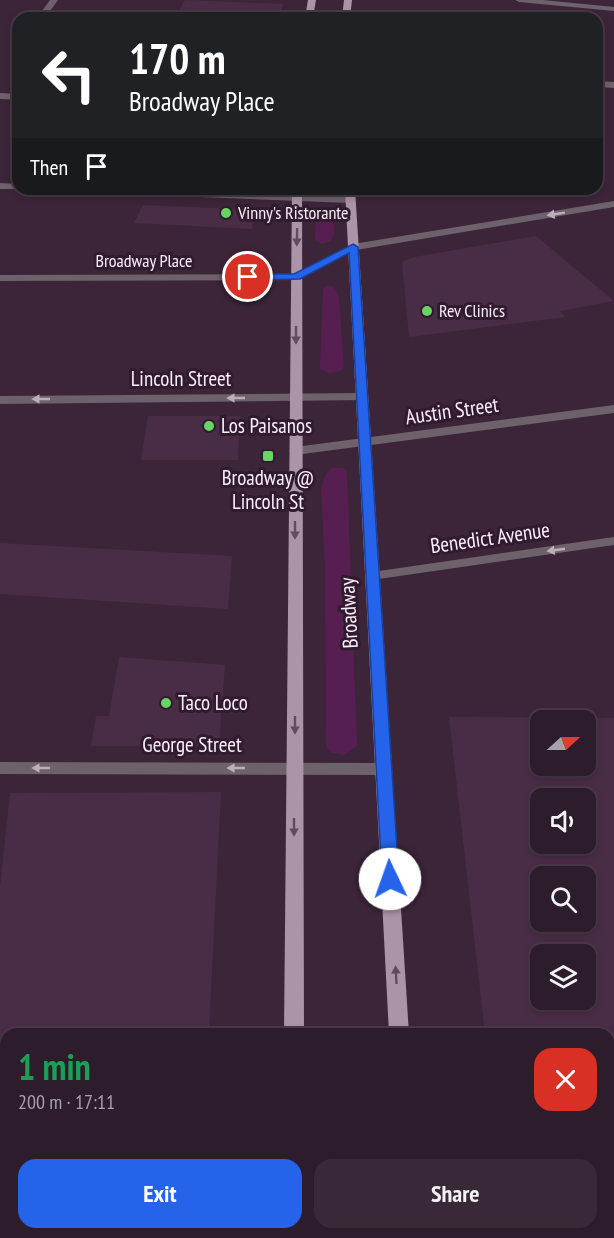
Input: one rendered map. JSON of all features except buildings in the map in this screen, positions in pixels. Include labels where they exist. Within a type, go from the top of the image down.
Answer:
[{"type":"main road","points":[[294,1028],[297,195]]},
{"type":"main road","name":"Broadway","points":[[350,195],[399,1028]]},
{"type":"street","points":[[519,0],[614,9]]},
{"type":"street","name":"Broadway Place","points":[[0,278],[296,277],[353,247],[614,204]]},
{"type":"street","name":"Lincoln Street","points":[[0,400],[362,398]]},
{"type":"street","name":"Austin Street","points":[[295,451],[614,409]]},
{"type":"street","name":"Benedict Avenue","points":[[372,576],[614,541]]},
{"type":"street","name":"George Street","points":[[0,768],[384,769]]},
{"type":"shaded area","points":[[185,0],[283,4],[281,12],[178,12]]},
{"type":"shaded area","points":[[143,205],[254,210],[252,229],[134,223]]},
{"type":"shaded area","points":[[323,214],[331,219],[335,229],[331,241],[322,244],[315,240],[316,217]]},
{"type":"shaded area","points":[[536,236],[614,301],[560,311],[565,317],[409,337],[402,262],[414,257]]},
{"type":"shaded area","points":[[328,285],[334,287],[339,297],[344,367],[341,371],[329,373],[320,369],[323,288]]},
{"type":"shaded area","points":[[148,416],[240,416],[238,460],[141,460]]},
{"type":"shaded area","points":[[332,467],[344,468],[347,472],[357,746],[343,755],[332,753],[326,747],[325,569],[321,487],[326,474]]},
{"type":"shaded area","points":[[0,543],[232,556],[228,609],[0,594]]},
{"type":"shaded area","points":[[119,657],[225,665],[219,746],[91,746],[96,716],[109,716]]},
{"type":"shaded area","points":[[449,717],[530,717],[530,776],[596,776],[596,718],[614,718],[614,1028],[484,1028]]},
{"type":"shaded area","points":[[221,792],[209,1028],[0,1028],[0,887],[10,793]]},
{"type":"place","name":"Vinny's Ristorante","points":[[226,213]]},
{"type":"place","name":"Rev Clinics","points":[[427,311]]},
{"type":"place","name":"Los Paisanos","points":[[209,426]]},
{"type":"place","name":"Broadway @ Lincoln St","points":[[268,456]]},
{"type":"place","name":"Taco Loco","points":[[166,703]]},
{"type":"route","points":[[248,277],[296,277],[353,247],[390,879]]}]
